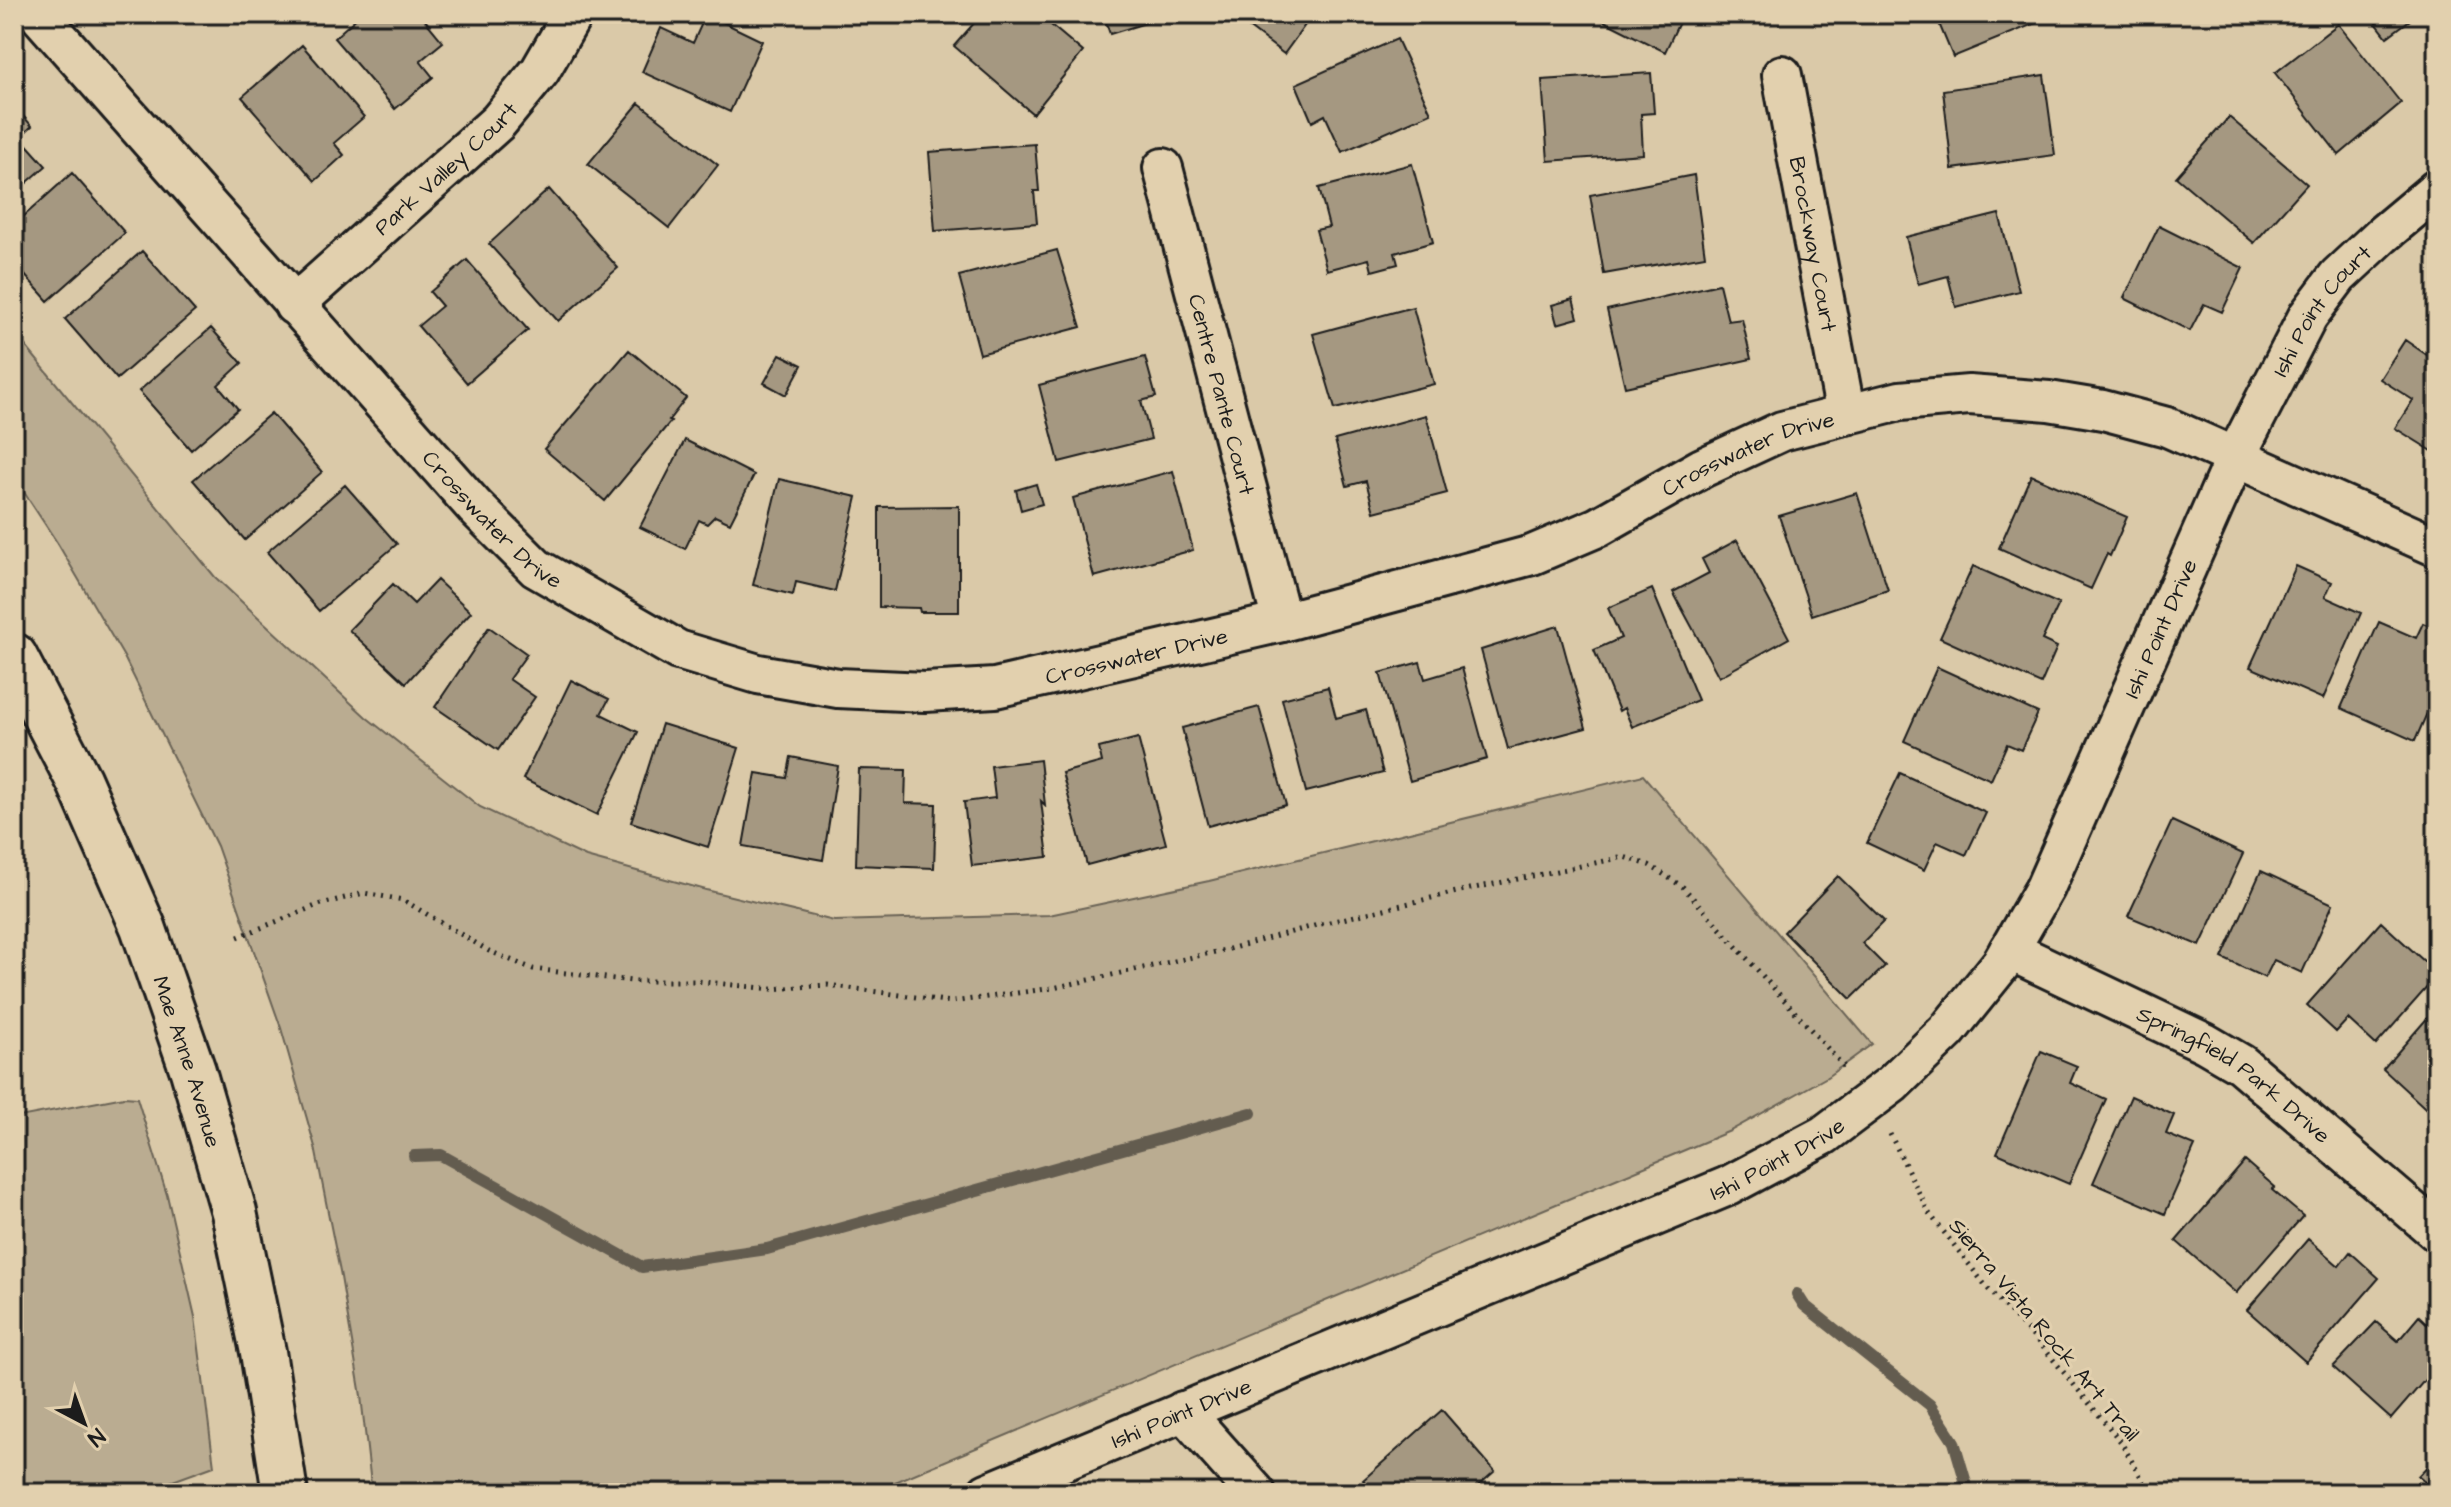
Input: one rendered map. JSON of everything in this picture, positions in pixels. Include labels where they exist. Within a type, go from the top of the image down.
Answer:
[{"type":"main road","name":"Mae Anne Avenue","points":[[14,656],[79,781],[143,927],[193,1071],[234,1212],[263,1352],[285,1493]]},
{"type":"street","name":"Crosswater Drive","points":[[38,14],[475,507],[536,568],[678,650],[758,674],[838,688],[925,692],[995,688],[1282,622],[1532,555],[1598,527],[1702,468],[1782,431],[1900,401],[1969,395],[2049,401],[2103,410],[2167,427],[2437,547]]},
{"type":"street","name":"Park Valley Court","points":[[294,305],[498,122],[540,71],[573,14]]},
{"type":"street","name":"Brockway Court","points":[[1782,75],[1846,415]]},
{"type":"street","name":"Centre Pante Court","points":[[1163,168],[1282,622]]},
{"type":"street","name":"Ishi Point Court","points":[[2235,458],[2308,316],[2338,276],[2437,189]]},
{"type":"street","name":"Ishi Point Drive","points":[[987,1493],[1728,1186],[1824,1135],[1892,1084],[1947,1031],[2001,964],[2045,888],[2235,458]]},
{"type":"street","name":"Springfield Park Drive","points":[[2009,950],[2205,1043],[2241,1064],[2437,1232]]},
{"type":"street","points":[[1183,1411],[1256,1493]]},
{"type":"path","name":"Sierra Vista Rock Art Trail","points":[[238,937],[318,905],[364,893],[403,900],[489,951],[533,969],[631,981],[696,981],[772,989],[827,985],[952,1002],[1053,988],[1229,949],[1465,890],[1624,857],[1649,865],[1683,887],[1873,1098],[1929,1213],[1989,1290],[2042,1346],[2121,1442],[2150,1493]]},
{"type":"shaded area","points":[[14,332],[215,577],[366,717],[480,807],[586,857],[834,921],[1049,915],[1209,881],[1643,775],[1872,1044],[1827,1077],[1730,1131],[869,1493],[372,1493],[361,1396],[341,1277],[315,1147],[281,1028],[217,846],[124,657],[58,544],[14,477]]},
{"type":"shaded area","points":[[124,1097],[137,1098],[167,1195],[195,1317],[214,1466],[170,1482],[77,1493],[14,1493],[14,1118]]},
{"type":"building","points":[[361,14],[420,14],[443,42],[420,61],[433,77],[395,109],[334,38]]},
{"type":"building","points":[[706,14],[762,41],[730,112],[642,72],[661,28],[693,43]]},
{"type":"building","points":[[982,14],[1038,14],[1083,52],[1033,114],[954,46]]},
{"type":"building","points":[[1103,14],[1153,14],[1155,20],[1110,34]]},
{"type":"building","points":[[1256,14],[1313,14],[1284,54],[1247,26]]},
{"type":"building","points":[[1590,14],[1683,14],[1665,52]]},
{"type":"building","points":[[1935,14],[2038,14],[2041,21],[1953,57]]},
{"type":"building","points":[[2369,14],[2418,14],[2387,37]]},
{"type":"building","points":[[2338,24],[2401,103],[2339,155],[2275,73]]},
{"type":"building","points":[[1397,39],[1431,113],[1342,152],[1325,115],[1312,122],[1296,84]]},
{"type":"building","points":[[302,45],[364,117],[334,143],[344,155],[315,181],[242,97]]},
{"type":"building","points":[[1651,73],[1654,113],[1641,114],[1643,154],[1548,161],[1542,80]]},
{"type":"building","points":[[2044,75],[2055,155],[1952,169],[1943,90]]},
{"type":"building","points":[[639,103],[718,165],[669,228],[588,164]]},
{"type":"building","points":[[14,106],[32,126],[20,137],[46,166],[14,194]]},
{"type":"building","points":[[2229,117],[2307,184],[2254,243],[2176,177]]},
{"type":"building","points":[[1035,144],[1039,191],[1034,191],[1037,223],[935,231],[929,152]]},
{"type":"building","points":[[1412,164],[1433,242],[1395,253],[1398,264],[1372,271],[1369,259],[1327,270],[1316,230],[1329,227],[1319,188]]},
{"type":"building","points":[[72,173],[125,233],[48,301],[14,263],[14,225]]},
{"type":"building","points":[[1694,175],[1705,256],[1604,274],[1590,195]]},
{"type":"building","points":[[549,189],[618,268],[558,321],[489,244]]},
{"type":"building","points":[[1999,214],[2019,291],[1956,307],[1948,276],[1918,284],[1906,237]]},
{"type":"building","points":[[2159,226],[2243,268],[2222,312],[2204,304],[2190,331],[2124,298]]},
{"type":"building","points":[[1057,250],[1081,327],[980,354],[959,276]]},
{"type":"building","points":[[142,251],[195,311],[117,379],[65,319]]},
{"type":"building","points":[[467,260],[528,330],[467,383],[418,326],[442,306],[430,292]]},
{"type":"building","points":[[1719,284],[1728,321],[1742,319],[1751,359],[1625,387],[1607,310]]},
{"type":"building","points":[[1573,299],[1578,318],[1557,324],[1552,305]]},
{"type":"building","points":[[1413,307],[1434,384],[1335,409],[1313,334]]},
{"type":"building","points":[[211,328],[242,363],[218,385],[238,409],[191,450],[139,391]]},
{"type":"building","points":[[2405,340],[2437,362],[2437,454],[2395,428],[2413,400],[2380,379]]},
{"type":"building","points":[[629,350],[686,398],[671,421],[605,501],[544,449]]},
{"type":"building","points":[[780,354],[802,365],[786,395],[764,383]]},
{"type":"building","points":[[1145,357],[1156,397],[1141,401],[1151,439],[1059,462],[1039,385]]},
{"type":"building","points":[[271,413],[322,472],[245,540],[193,480]]},
{"type":"building","points":[[1426,415],[1447,493],[1374,512],[1366,481],[1347,486],[1335,440]]},
{"type":"building","points":[[685,440],[754,475],[730,523],[715,516],[707,524],[699,520],[685,549],[640,527]]},
{"type":"building","points":[[1173,471],[1193,550],[1094,577],[1073,498]]},
{"type":"building","points":[[2031,475],[2127,517],[2091,589],[1999,548]]},
{"type":"building","points":[[779,479],[857,497],[835,591],[796,582],[793,595],[753,585]]},
{"type":"building","points":[[1036,484],[1042,504],[1021,510],[1016,490]]},
{"type":"building","points":[[345,485],[397,544],[319,611],[267,552]]},
{"type":"building","points":[[1857,493],[1888,590],[1812,615],[1779,516]]},
{"type":"building","points":[[959,506],[959,612],[920,612],[919,608],[879,607],[879,507]]},
{"type":"building","points":[[1737,540],[1789,638],[1719,677],[1673,592],[1709,573],[1702,559]]},
{"type":"building","points":[[1973,566],[2059,604],[2042,640],[2057,647],[2041,684],[1940,638]]},
{"type":"building","points":[[2296,566],[2332,582],[2325,597],[2361,613],[2323,699],[2250,667]]},
{"type":"building","points":[[437,580],[471,612],[406,683],[349,630],[393,584],[414,604]]},
{"type":"building","points":[[1652,589],[1698,700],[1632,727],[1624,708],[1619,711],[1594,650],[1621,638],[1608,608]]},
{"type":"building","points":[[2379,622],[2416,638],[2423,623],[2437,629],[2437,690],[2415,741],[2341,708]]},
{"type":"building","points":[[1558,626],[1586,728],[1508,749],[1481,650]]},
{"type":"building","points":[[489,627],[527,654],[509,679],[535,697],[498,750],[435,707]]},
{"type":"building","points":[[1420,662],[1425,679],[1462,668],[1487,759],[1410,781],[1380,673]]},
{"type":"building","points":[[1937,667],[2038,713],[2021,750],[2007,744],[1991,780],[1904,741]]},
{"type":"building","points":[[571,680],[609,699],[601,714],[638,732],[597,815],[523,779]]},
{"type":"building","points":[[1328,687],[1336,718],[1366,710],[1383,773],[1306,792],[1282,699]]},
{"type":"building","points":[[1259,707],[1286,805],[1208,826],[1182,728]]},
{"type":"building","points":[[662,724],[739,748],[708,847],[631,822]]},
{"type":"building","points":[[1138,738],[1166,844],[1087,865],[1062,773],[1102,762],[1099,748]]},
{"type":"building","points":[[791,757],[838,766],[823,860],[743,846],[756,773],[787,778]]},
{"type":"building","points":[[1040,760],[1048,857],[972,866],[964,802],[995,798],[991,766]]},
{"type":"building","points":[[859,769],[906,770],[905,803],[936,804],[934,868],[856,865]]},
{"type":"building","points":[[1900,773],[1986,813],[1966,855],[1937,842],[1924,870],[1867,843]]},
{"type":"building","points":[[2172,821],[2243,854],[2200,946],[2128,916]]},
{"type":"building","points":[[2261,871],[2333,904],[2302,973],[2274,960],[2265,978],[2222,958]]},
{"type":"building","points":[[1838,876],[1884,921],[1862,943],[1885,966],[1851,999],[1784,932]]},
{"type":"building","points":[[2381,922],[2437,976],[2376,1045],[2348,1019],[2336,1032],[2307,1005]]},
{"type":"building","points":[[2437,1007],[2437,1119],[2383,1069]]},
{"type":"building","points":[[2041,1051],[2077,1066],[2070,1083],[2106,1099],[2069,1184],[1997,1153]]},
{"type":"building","points":[[2131,1096],[2174,1115],[2166,1134],[2195,1146],[2165,1214],[2093,1183]]},
{"type":"building","points":[[2245,1161],[2275,1187],[2272,1190],[2303,1216],[2236,1293],[2176,1241]]},
{"type":"building","points":[[2308,1239],[2339,1266],[2350,1252],[2379,1278],[2306,1362],[2247,1310]]},
{"type":"building","points":[[2419,1316],[2437,1333],[2437,1366],[2391,1419],[2333,1367],[2376,1322],[2398,1341]]},
{"type":"building","points":[[1442,1410],[1495,1471],[1470,1493],[1375,1493],[1363,1480]]},
{"type":"building","points":[[2437,1456],[2437,1493],[2418,1476]]},
{"type":"waterway","points":[[414,1156],[441,1155],[642,1267],[767,1249],[1251,1113]]},
{"type":"waterway","points":[[1797,1294],[1804,1305],[1930,1405],[1954,1442],[1969,1493]]}]
